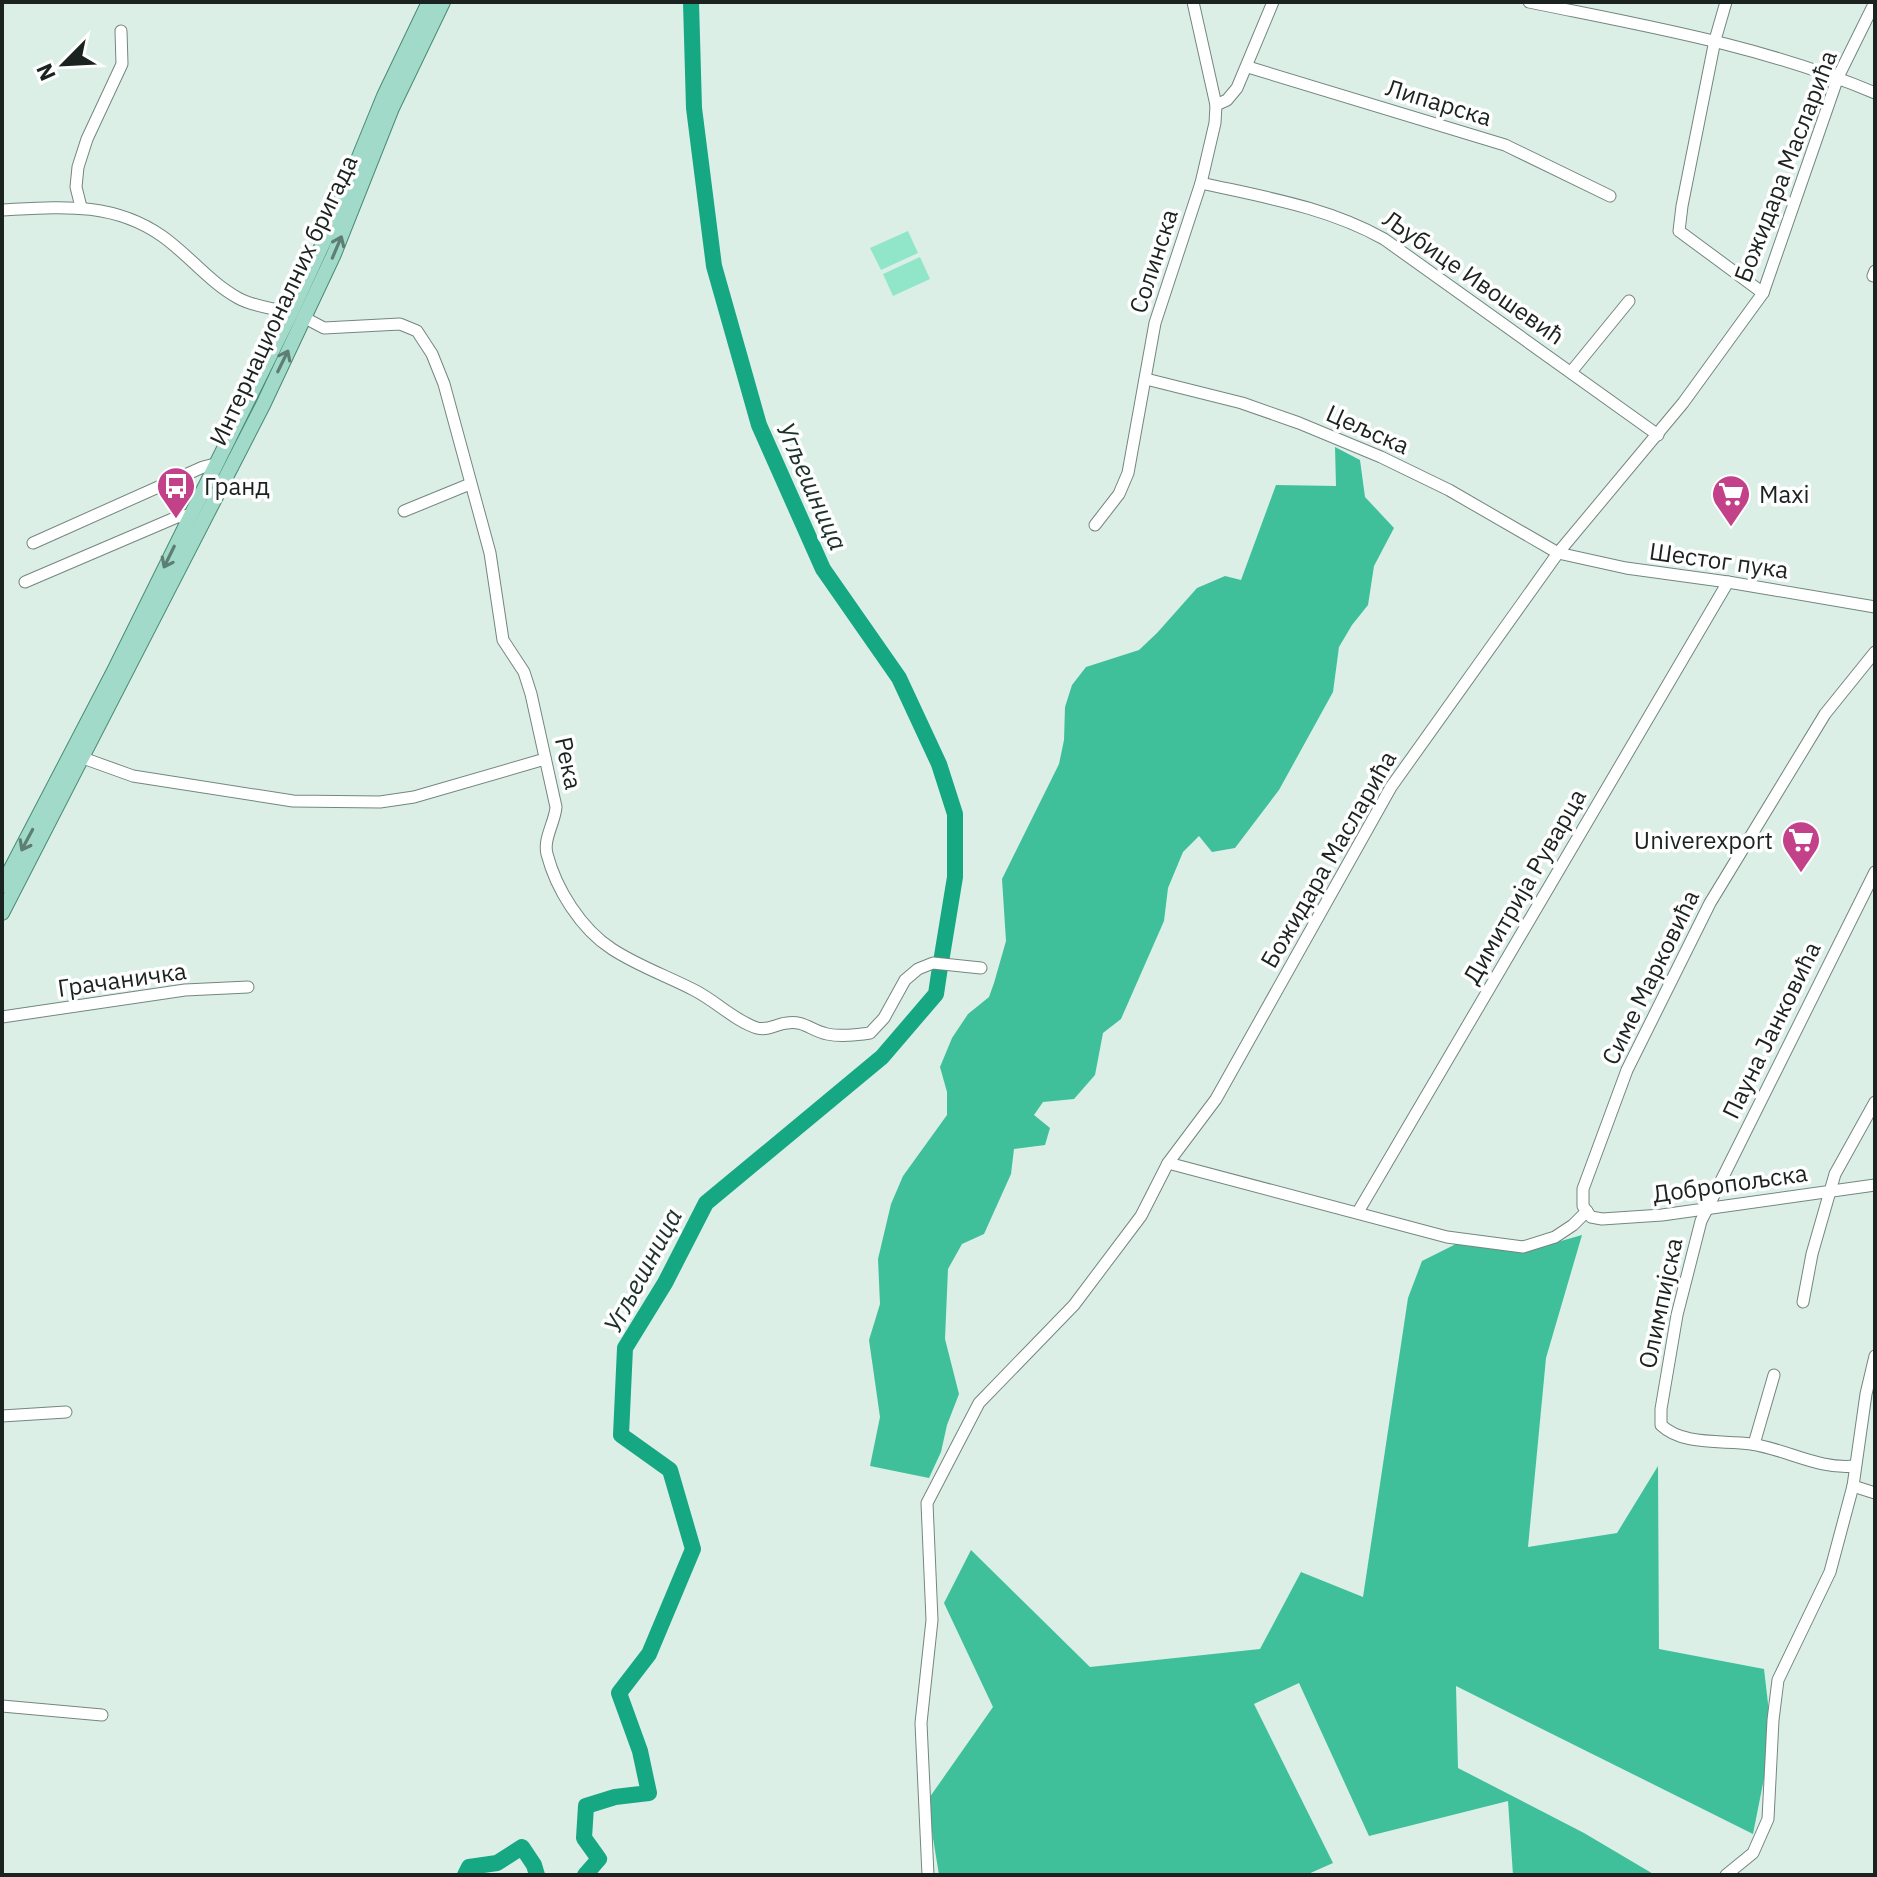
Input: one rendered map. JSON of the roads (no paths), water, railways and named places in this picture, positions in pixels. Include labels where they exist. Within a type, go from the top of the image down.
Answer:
[{"type":"main road","name":"Интернационалних бригада","points":[[2,886],[114,671],[215,464],[298,315],[384,96],[429,2]]},
{"type":"main road","name":"Интернационалних бригада","points":[[2,913],[83,758],[360,192],[392,108],[443,2]]},
{"type":"street","name":"Солинска","points":[[1095,525],[1119,494],[1128,473],[1155,323],[1201,183],[1215,123],[1216,105],[1193,2]]},
{"type":"street","points":[[1216,105],[1234,93],[1248,67],[1273,2]]},
{"type":"street","points":[[1529,2],[1715,40],[1838,77],[1875,93]]},
{"type":"street","points":[[1606,16],[1608,2]]},
{"type":"street","points":[[1726,2],[1715,40],[1679,231],[1763,293]]},
{"type":"street","name":"Божидара Масларића","points":[[928,1875],[921,1723],[932,1620],[927,1503],[979,1403],[1074,1305],[1141,1216],[1168,1163],[1216,1099],[1391,787],[1558,553],[1658,435],[1763,293],[1838,77],[1875,2]]},
{"type":"street","points":[[81,207],[76,187],[78,167],[87,139],[122,64],[121,31]]},
{"type":"street","name":"Липарска","points":[[1248,67],[1505,145],[1610,196]]},
{"type":"street","name":"Љубице Ивошевић","points":[[1201,183],[1308,207],[1384,239],[1658,435]]},
{"type":"street","points":[[2,210],[81,207],[124,217],[161,235],[240,299],[298,315]]},
{"type":"street","points":[[1571,372],[1629,301]]},
{"type":"street","name":"Река","points":[[298,315],[324,328],[390,323],[409,326],[417,331],[437,366],[495,573],[503,640],[528,683],[556,807],[545,850],[557,881],[575,911],[609,947],[695,990],[753,1027],[765,1030],[784,1023],[801,1022],[826,1034],[870,1033],[884,1018],[905,980],[918,969],[933,963],[981,968]]},
{"type":"street","name":"Цељска","points":[[1146,379],[1242,403],[1381,457],[1449,490],[1558,553]]},
{"type":"street","points":[[33,543],[215,464]]},
{"type":"street","points":[[404,511],[470,484]]},
{"type":"street","points":[[25,582],[177,517],[190,515]]},
{"type":"street","name":"Шестог пука","points":[[1558,553],[1626,568],[1875,607]]},
{"type":"street","name":"Димитрија Руварца","points":[[1358,1212],[1728,582]]},
{"type":"street","name":"Симе Марковића","points":[[1589,1214],[1583,1206],[1583,1189],[1627,1070],[1710,903],[1825,714],[1875,652]]},
{"type":"street","points":[[83,758],[120,772],[171,783],[293,801],[342,802],[380,802],[414,797],[545,759]]},
{"type":"street","name":"Пауна Јанковића","points":[[1708,1209],[1875,872]]},
{"type":"street","name":"Грачаничка","points":[[2,1017],[185,990],[248,987]]},
{"type":"street","points":[[1803,1302],[1812,1254],[1835,1174],[1875,1102]]},
{"type":"street","points":[[1168,1163],[1447,1237],[1523,1247],[1555,1237],[1589,1214]]},
{"type":"street","name":"Добропољска","points":[[1589,1214],[1602,1219],[1662,1215],[1875,1185]]},
{"type":"street","name":"Олимпијска","points":[[1708,1209],[1701,1221],[1677,1315],[1661,1425],[1673,1437],[1754,1444]]},
{"type":"street","points":[[1726,1875],[1753,1853],[1768,1819],[1778,1680],[1830,1572],[1853,1486],[1866,1394],[1875,1356]]},
{"type":"street","points":[[1774,1375],[1754,1444],[1831,1465],[1855,1466]]},
{"type":"street","points":[[2,1416],[66,1412]]},
{"type":"street","points":[[1853,1486],[1875,1493]]},
{"type":"street","points":[[2,1706],[102,1715]]},
{"type":"waterway","name":"Угљешница","points":[[691,2],[694,108],[714,266],[759,425],[823,569],[899,678],[939,764],[955,814],[955,877],[941,962]]},
{"type":"waterway","name":"Угљешница","points":[[585,1875],[599,1859],[584,1838],[586,1806],[615,1797],[649,1793],[640,1751],[619,1693],[649,1654],[693,1549],[670,1470],[621,1435],[625,1348],[665,1283],[706,1203],[882,1057],[936,994],[940,967]]},
{"type":"waterway","name":"Угљешница","points":[[465,1875],[469,1867],[497,1863],[522,1847],[537,1875]]},
{"type":"place","name":"Гранд","points":[[176,520]]},
{"type":"place","name":"Maxi","points":[[1731,528]]},
{"type":"place","name":"Univerexport","points":[[1801,874]]}]
